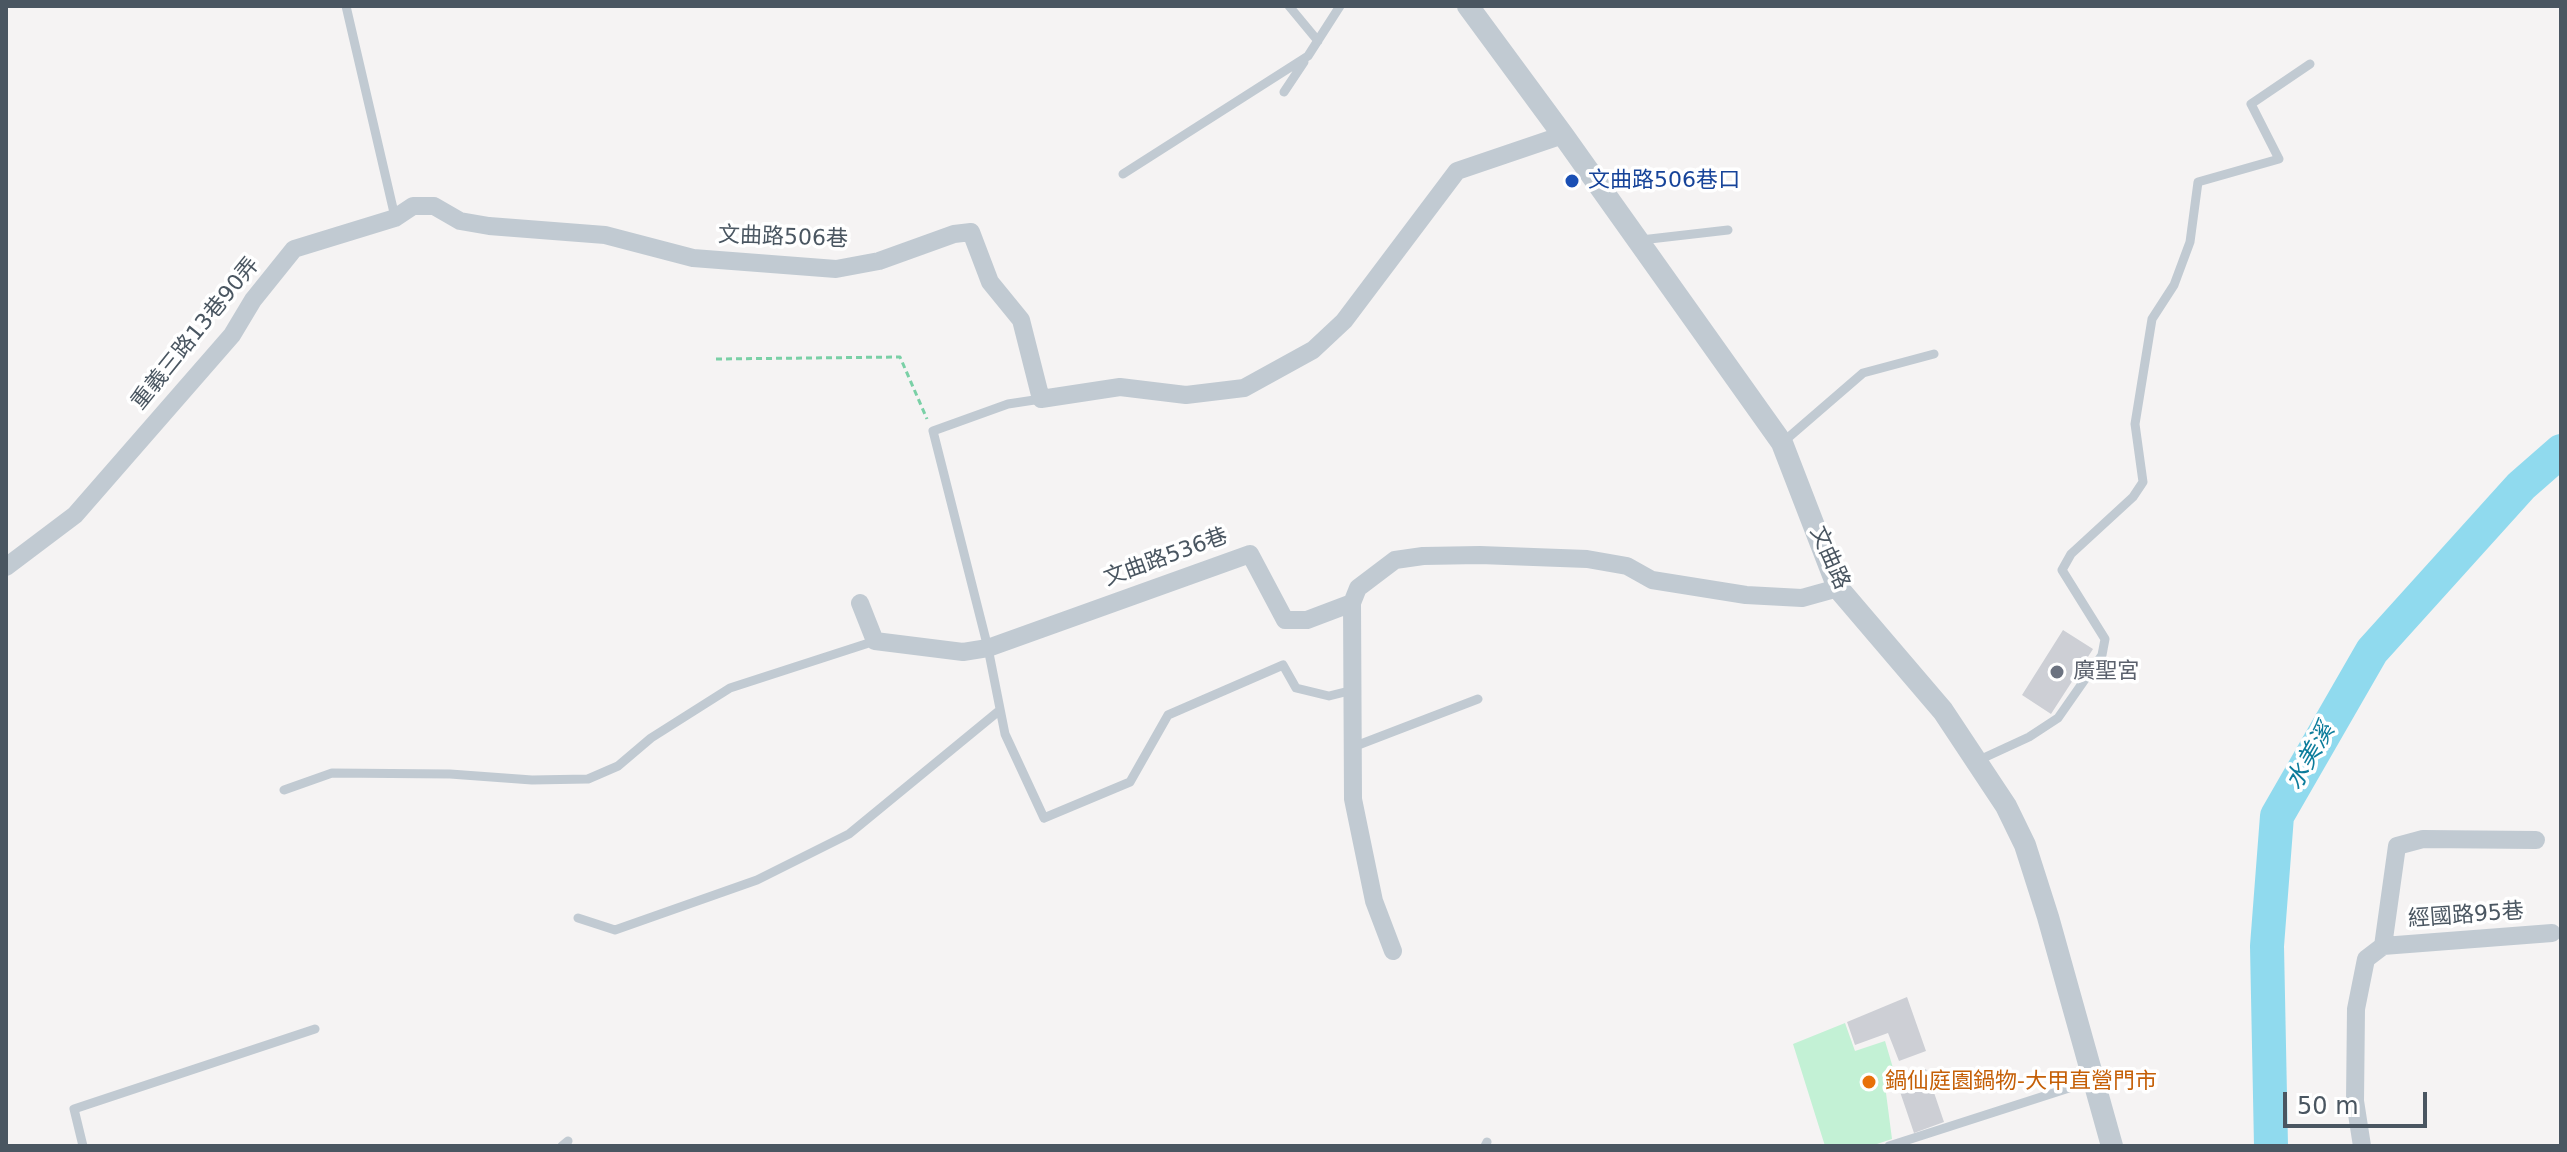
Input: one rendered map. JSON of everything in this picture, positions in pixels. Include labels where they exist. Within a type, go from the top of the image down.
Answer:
[{"type":"street","name":"文曲路","points":[[1468,6],[1782,443],[1838,588],[1943,711],[2006,806],[2025,845],[2048,917],[2112,1146]]},
{"type":"street","points":[[1041,399],[1120,387],[1186,395],[1244,388],[1313,350],[1344,321],[1457,171],[1563,135]]},
{"type":"street","name":"重義三路13巷90弄","points":[[6,567],[75,515],[232,335],[253,300],[294,249],[395,218],[413,206]]},
{"type":"street","name":"文曲路506巷","points":[[413,206],[434,206],[460,221],[489,226],[605,235],[693,258],[836,269],[879,261],[954,234],[971,232],[990,282],[1021,320],[1041,399]]},
{"type":"street","name":"文曲路536巷","points":[[875,641],[963,652],[988,648],[1250,554],[1285,620],[1307,620],[1352,603],[1358,588],[1395,560],[1423,556],[1587,559],[1627,566],[1652,580],[1746,595],[1802,598],[1838,588]]},
{"type":"street","points":[[860,603],[875,641]]},
{"type":"street","points":[[1352,603],[1353,799],[1374,901],[1393,951]]},
{"type":"street","name":"經國路95巷","points":[[2383,946],[2397,846],[2423,839],[2536,840]]},
{"type":"street","name":"經國路95巷","points":[[2362,1146],[2355,1101],[2356,1009],[2366,959],[2383,946],[2552,933]]},
{"type":"lane","points":[[346,6],[395,218]]},
{"type":"lane","points":[[1289,6],[1318,41]]},
{"type":"lane","points":[[1284,92],[1340,6]]},
{"type":"lane","points":[[1123,174],[1308,56]]},
{"type":"lane","points":[[1977,761],[2029,737],[2058,718],[2102,655],[2105,639],[2062,570],[2071,554],[2133,497],[2143,482],[2135,424],[2152,319],[2174,285],[2190,242],[2198,182],[2279,159],[2251,104],[2310,64]]},
{"type":"lane","points":[[1637,241],[1728,230]]},
{"type":"lane","points":[[1782,443],[1863,373],[1934,354]]},
{"type":"lane","points":[[1041,399],[1008,404],[933,431],[988,648],[1005,734],[1044,818],[1130,782],[1168,715],[1283,665],[1296,688],[1329,696],[1353,690]]},
{"type":"lane","points":[[284,790],[332,773],[588,779],[618,766],[651,738],[730,688],[875,641]]},
{"type":"lane","points":[[1353,747],[1478,699]]},
{"type":"lane","points":[[578,918],[615,930],[757,880],[849,834],[1000,710]]},
{"type":"lane","points":[[83,1146],[74,1109],[315,1029]]},
{"type":"lane","points":[[1889,1146],[2094,1080]]},
{"type":"path","points":[[716,359],[900,357],[933,431]]},
{"type":"green space","points":[[1845,1023],[1855,1051],[1885,1041],[1893,1068],[1886,1093],[1892,1139],[1871,1146],[1825,1146],[1793,1044]]},
{"type":"building","name":"廣聖宮","points":[[2063,630],[2093,649],[2051,714],[2022,695]]},
{"type":"building","points":[[1907,997],[1926,1051],[1899,1061],[1888,1033],[1855,1045],[1847,1022]]},
{"type":"building","points":[[1926,1069],[1944,1122],[1914,1133],[1896,1080]]},
{"type":"waterway","name":"水美溪","points":[[2271,1146],[2267,946],[2277,816],[2372,651],[2521,486],[2561,451]]},
{"type":"place","name":"文曲路506巷口","points":[[1572,181]]},
{"type":"place","name":"廣聖宮","points":[[2057,672]]},
{"type":"place","name":"鍋仙庭園鍋物-大甲直營門市","points":[[1869,1082]]}]
